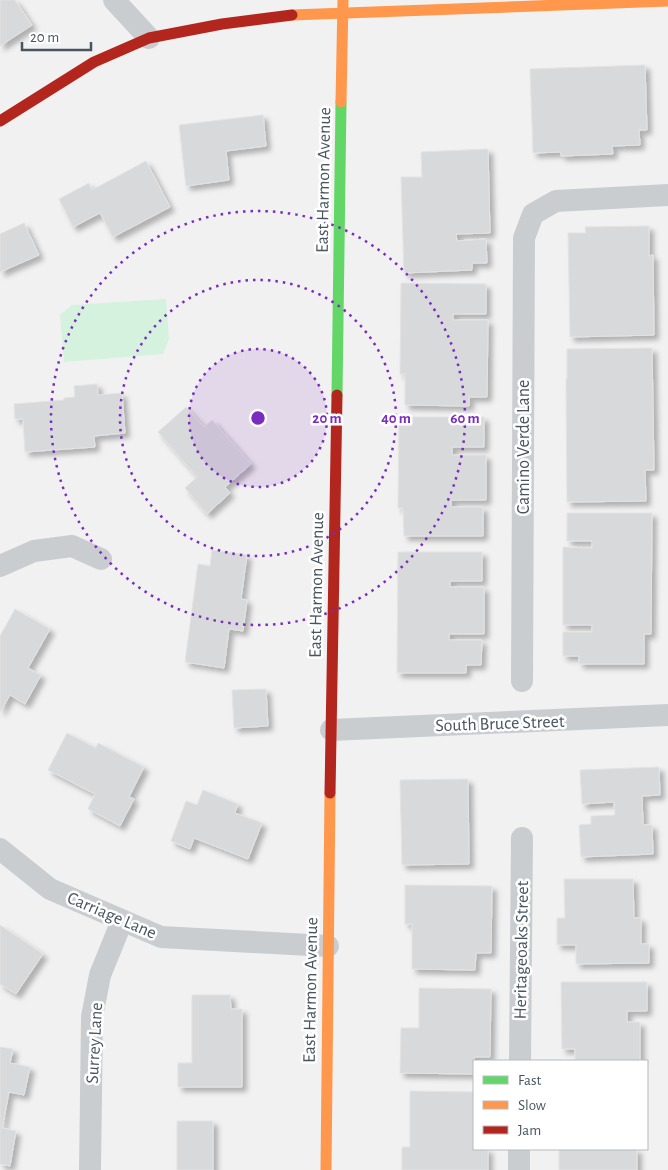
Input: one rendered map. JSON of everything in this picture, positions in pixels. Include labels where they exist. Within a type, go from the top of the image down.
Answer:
[{"type":"main road","name":"East Harmon Avenue","points":[[326,1170],[343,0]]},
{"type":"main road","points":[[0,121],[94,62],[149,38],[222,24],[288,15],[532,3],[668,1]]},
{"type":"street","points":[[114,0],[149,38]]},
{"type":"street","name":"Camino Verde Lane","points":[[522,681],[524,238],[533,214],[556,201],[668,195]]},
{"type":"street","points":[[0,566],[34,551],[72,546],[101,559]]},
{"type":"street","name":"South Bruce Street","points":[[331,730],[668,715]]},
{"type":"street","name":"Heritageoaks Street","points":[[520,1060],[522,838]]},
{"type":"street","name":"Carriage Lane","points":[[0,849],[50,889],[161,937],[328,946]]},
{"type":"street","name":"Surrey Lane","points":[[90,1170],[92,1017],[100,975],[122,921]]},
{"type":"street","points":[[519,1150],[519,1170]]},
{"type":"green space","points":[[166,299],[169,339],[163,354],[64,362],[60,315],[72,305]]},
{"type":"building","points":[[0,0],[15,0],[32,25],[0,46]]},
{"type":"building","points":[[645,65],[647,130],[639,130],[640,145],[612,146],[613,154],[561,156],[561,152],[533,153],[530,69]]},
{"type":"building","points":[[263,115],[266,146],[226,151],[229,180],[186,186],[179,125]]},
{"type":"building","points":[[488,149],[490,233],[456,234],[457,241],[486,239],[487,263],[472,263],[472,270],[404,273],[401,177],[422,177],[421,152]]},
{"type":"building","points":[[146,161],[170,207],[113,237],[100,213],[73,227],[59,199],[89,183],[92,190]]},
{"type":"building","points":[[24,223],[39,255],[0,272],[0,234]]},
{"type":"building","points":[[649,226],[649,256],[653,255],[654,335],[570,337],[568,233],[586,233],[585,227]]},
{"type":"building","points":[[401,283],[486,284],[486,314],[453,314],[453,320],[488,320],[487,397],[469,397],[469,406],[405,405],[405,374],[400,374]]},
{"type":"building","points":[[652,348],[654,470],[645,470],[646,501],[567,502],[567,349]]},
{"type":"building","points":[[97,384],[98,395],[122,393],[125,433],[94,436],[95,447],[25,452],[23,419],[15,419],[14,404],[64,400],[64,398],[75,397],[74,386]]},
{"type":"building","points":[[186,407],[204,427],[212,420],[251,464],[225,487],[230,493],[207,514],[185,488],[197,477],[158,432]]},
{"type":"building","points":[[399,417],[484,417],[484,447],[452,447],[452,455],[486,455],[486,500],[451,500],[451,507],[483,507],[483,536],[404,536],[403,508],[398,508]]},
{"type":"building","points":[[567,513],[652,513],[651,634],[644,634],[644,664],[579,664],[579,656],[563,656],[563,632],[592,632],[592,625],[563,625],[563,547],[592,548],[592,541],[567,541]]},
{"type":"building","points":[[212,550],[247,555],[241,599],[247,600],[243,631],[229,629],[224,668],[185,662],[198,564],[210,566]]},
{"type":"building","points":[[398,552],[482,552],[482,581],[450,581],[450,587],[484,587],[484,634],[449,634],[449,640],[482,640],[481,665],[466,665],[466,673],[397,673]]},
{"type":"building","points":[[15,609],[50,629],[28,668],[41,675],[25,704],[10,695],[0,712],[0,636]]},
{"type":"building","points":[[266,689],[268,726],[234,728],[232,690]]},
{"type":"building","points":[[67,733],[96,748],[98,743],[144,767],[129,797],[134,799],[120,826],[88,809],[95,794],[48,770]]},
{"type":"building","points":[[659,767],[660,795],[642,796],[643,825],[652,825],[653,854],[581,857],[579,825],[591,824],[591,816],[615,815],[614,802],[582,804],[580,770]]},
{"type":"building","points":[[468,779],[469,864],[402,865],[400,780]]},
{"type":"building","points":[[203,790],[238,804],[235,813],[262,823],[248,859],[194,838],[190,849],[171,841],[186,801],[197,805]]},
{"type":"building","points":[[564,879],[633,879],[634,918],[641,918],[641,944],[649,944],[649,963],[576,964],[576,945],[557,945],[557,918],[565,918]]},
{"type":"building","points":[[405,885],[492,886],[491,953],[476,953],[475,970],[412,969],[412,924],[405,924]]},
{"type":"building","points":[[0,925],[43,954],[16,994],[0,984]]},
{"type":"building","points":[[561,982],[647,982],[647,1011],[627,1011],[627,1022],[640,1022],[640,1060],[575,1060],[575,1049],[562,1049]]},
{"type":"building","points":[[419,988],[491,989],[490,1057],[474,1057],[473,1074],[400,1073],[401,1028],[419,1028]]},
{"type":"building","points":[[192,995],[230,995],[231,1009],[242,1009],[242,1087],[178,1087],[178,1063],[192,1063]]},
{"type":"building","points":[[0,1047],[13,1049],[10,1063],[30,1067],[24,1095],[9,1092],[2,1128],[16,1131],[10,1166],[0,1164]]},
{"type":"building","points":[[410,1091],[473,1092],[473,1150],[488,1150],[488,1170],[402,1170],[402,1147],[410,1147]]},
{"type":"building","points":[[177,1121],[213,1121],[213,1170],[177,1170]]},
{"type":"building","points":[[559,1150],[637,1150],[637,1170],[559,1170]]},
{"type":"traffic: fast","points":[[337,395],[341,102]]},
{"type":"traffic: slow","points":[[341,102],[343,0]]},
{"type":"traffic: slow","points":[[292,15],[668,1]]},
{"type":"traffic: slow","points":[[326,1170],[330,793]]},
{"type":"traffic: jam","points":[[0,121],[94,62],[149,38],[222,24],[292,15]]},
{"type":"traffic: jam","points":[[330,793],[337,395]]}]
